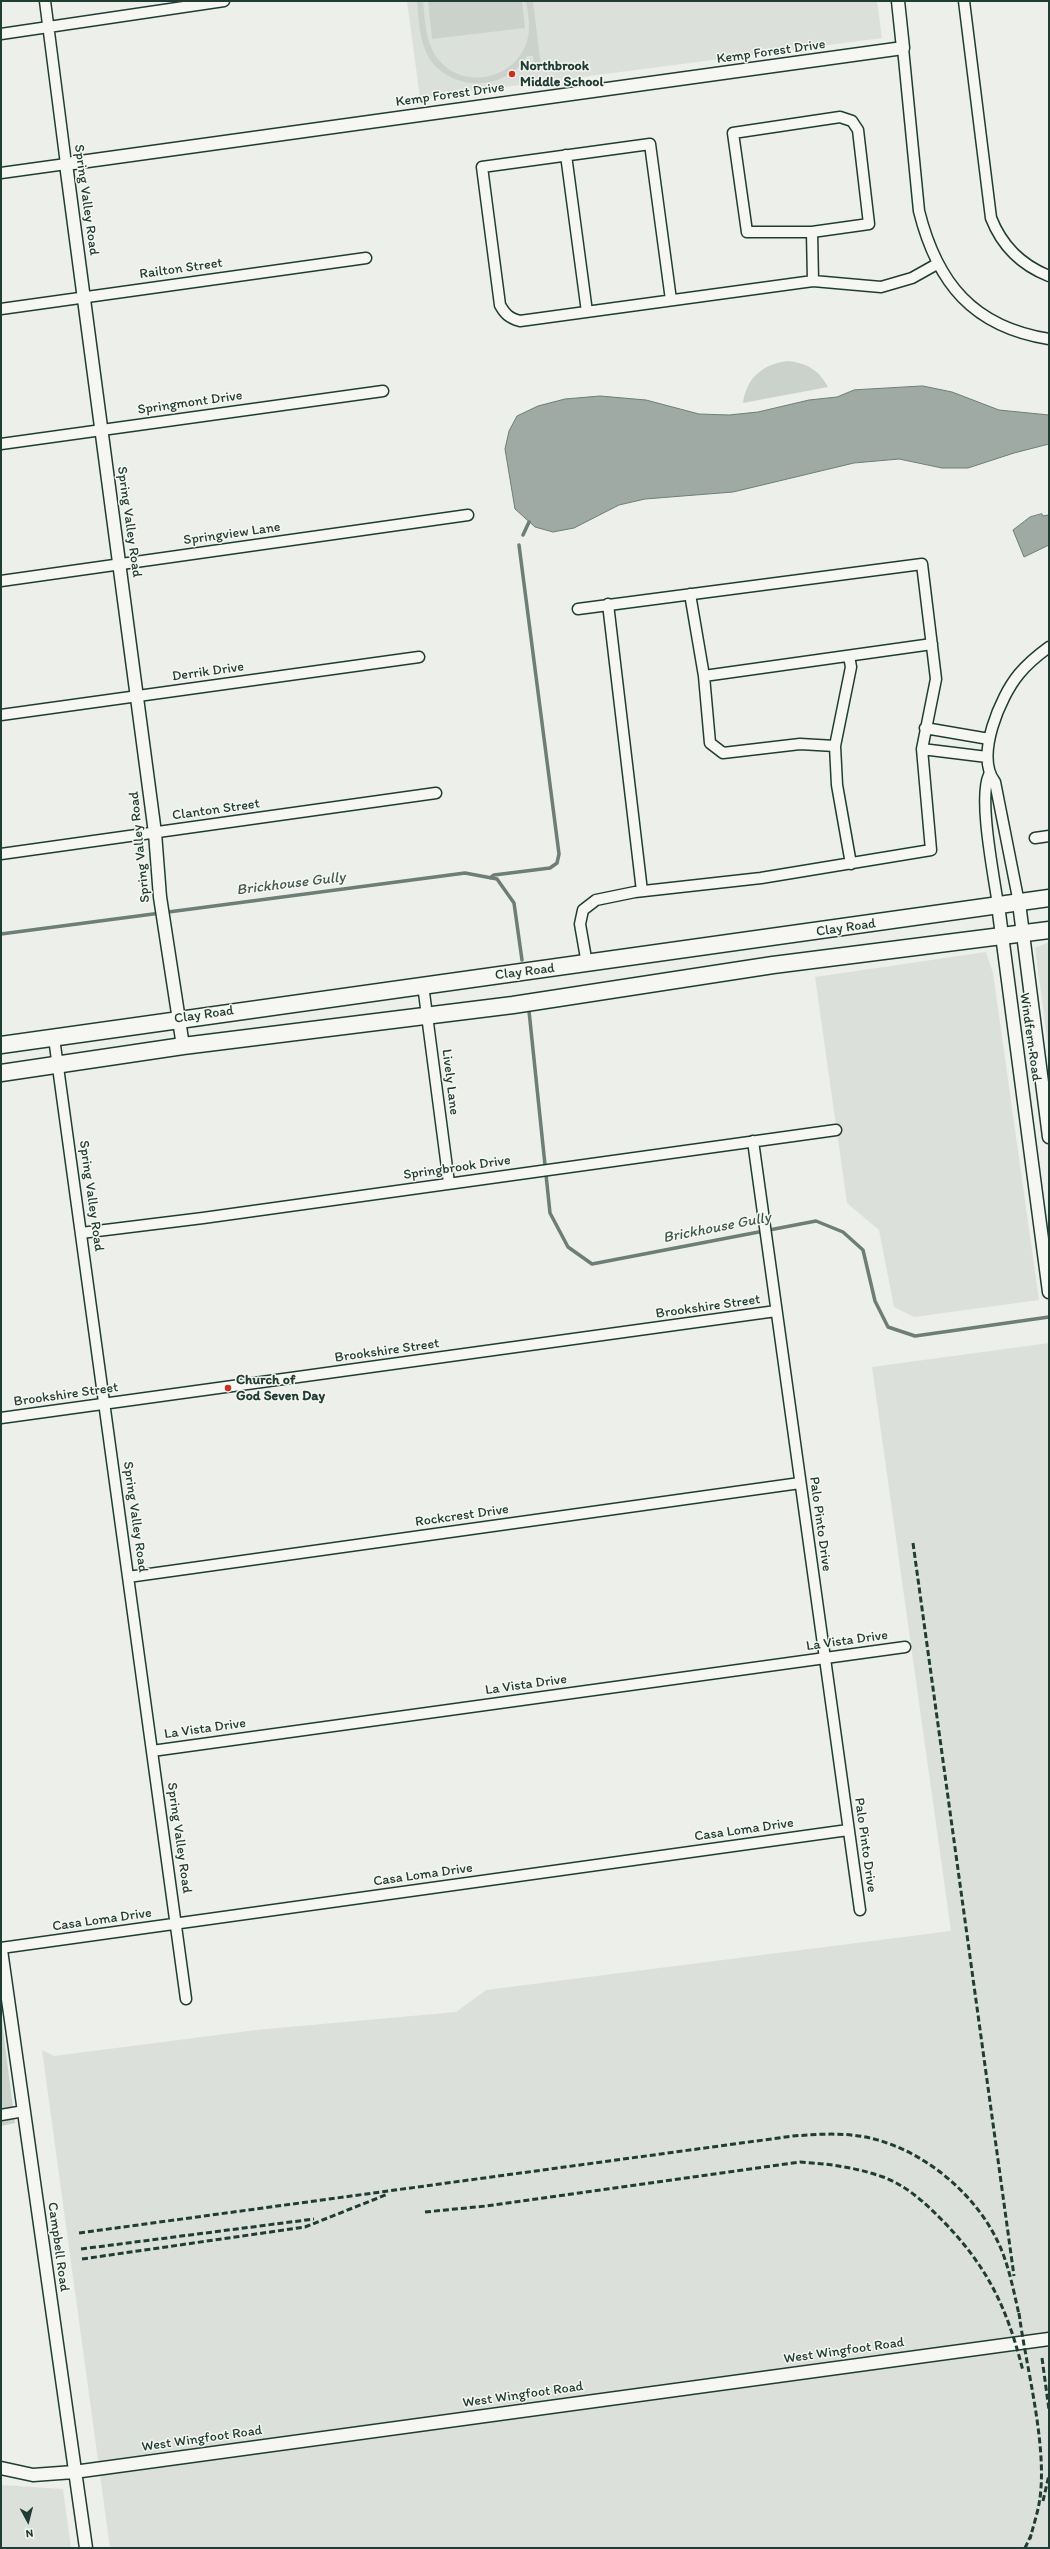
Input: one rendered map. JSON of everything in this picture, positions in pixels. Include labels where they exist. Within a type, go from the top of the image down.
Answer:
[{"type":"main road","name":"Clay Road","points":[[1,1045],[423,984],[772,939],[1049,898]]},
{"type":"main road","name":"Clay Road","points":[[1,1073],[183,1046],[428,1017],[773,965],[1049,930]]},
{"type":"main road","points":[[772,939],[773,965]]},
{"type":"street","name":"Spring Valley Road","points":[[45,1],[155,833],[160,897],[183,1046]]},
{"type":"street","points":[[1,34],[224,1]]},
{"type":"street","points":[[898,1],[919,211],[925,236],[937,264],[954,289],[990,321],[1032,337],[1049,339]]},
{"type":"street","points":[[964,1],[990,218],[1006,246],[1019,260],[1049,276]]},
{"type":"street","name":"Kemp Forest Drive","points":[[1,173],[903,48]]},
{"type":"street","points":[[840,117],[852,121],[858,130],[869,224],[812,232],[747,232],[733,132],[840,117]]},
{"type":"street","points":[[671,300],[650,144],[482,167],[500,305],[508,316],[520,321],[813,281],[881,287],[912,278],[937,264]]},
{"type":"street","points":[[566,155],[587,312]]},
{"type":"street","points":[[812,232],[813,281]]},
{"type":"street","name":"Railton Street","points":[[1,309],[366,258]]},
{"type":"street","name":"Springmont Drive","points":[[1,444],[383,391]]},
{"type":"street","name":"Springview Lane","points":[[1,581],[468,515]]},
{"type":"street","points":[[578,609],[922,564],[936,679],[922,749],[931,850],[761,878],[642,891],[596,900],[583,910],[580,924],[587,964]]},
{"type":"street","points":[[690,594],[704,676],[710,743],[723,753],[800,744],[835,746]]},
{"type":"street","points":[[608,604],[642,891]]},
{"type":"street","points":[[704,676],[932,644]]},
{"type":"street","points":[[998,905],[985,784],[989,775],[987,757],[989,739],[1000,707],[1018,675],[1034,658],[1049,647]]},
{"type":"street","points":[[849,656],[851,667],[835,746],[837,785],[851,864]]},
{"type":"street","name":"Derrik Drive","points":[[1,715],[420,657]]},
{"type":"street","points":[[925,728],[989,739]]},
{"type":"street","points":[[922,749],[987,757]]},
{"type":"street","points":[[989,775],[995,782],[1018,903]]},
{"type":"street","name":"Clanton Street","points":[[1,854],[436,793]]},
{"type":"street","points":[[1035,838],[1049,836]]},
{"type":"street","name":"Windfern Road","points":[[1018,903],[1024,934],[1049,1137]]},
{"type":"street","name":"Windfern Road","points":[[998,905],[1049,1286]]},
{"type":"street","name":"Lively Lane","points":[[423,984],[449,1183]]},
{"type":"street","name":"Spring Valley Road","points":[[54,1038],[186,1999]]},
{"type":"street","name":"Springbrook Drive","points":[[81,1233],[203,1218],[559,1167],[836,1130]]},
{"type":"street","points":[[1029,1142],[1049,1140]]},
{"type":"street","name":"Palo Pinto Drive","points":[[753,1141],[860,1910]]},
{"type":"street","name":"Brookshire Street","points":[[1,1418],[776,1311]]},
{"type":"street","name":"Rockcrest Drive","points":[[128,1577],[800,1483]]},
{"type":"street","name":"La Vista Drive","points":[[152,1751],[905,1647]]},
{"type":"street","name":"Casa Loma Drive","points":[[1,1949],[848,1830]]},
{"type":"street","name":"Campbell Road","points":[[1,1949],[74,2472],[86,2548]]},
{"type":"street","points":[[1,2114],[24,2111]]},
{"type":"street","name":"West Wingfoot Road","points":[[1,2468],[33,2475],[74,2472],[1049,2339]]},
{"type":"shaded area","name":"Northbrook Middle School","points":[[407,1],[877,1],[882,38],[420,98]]},
{"type":"shaded area","points":[[417,1],[423,1],[427,36],[435,55],[445,66],[457,74],[471,77],[485,77],[499,73],[511,66],[521,55],[527,41],[529,31],[526,1],[533,1],[541,67],[534,68],[533,56],[527,56],[518,68],[506,76],[493,81],[479,83],[465,82],[451,77],[439,69],[429,58],[423,45]]},
{"type":"shaded area","points":[[428,1],[522,1],[525,28],[432,39]]},
{"type":"shaded area","points":[[788,361],[812,368],[821,376],[828,387],[743,403],[748,386],[758,373],[771,365]]},
{"type":"shaded area","points":[[923,386],[952,392],[999,410],[1049,415],[1049,444],[1014,453],[968,468],[942,468],[899,459],[854,463],[733,492],[645,499],[619,505],[574,528],[553,532],[535,527],[515,509],[505,449],[509,431],[517,416],[538,406],[565,399],[600,396],[646,400],[699,414],[729,415],[758,412],[809,400],[837,397],[854,390]]},
{"type":"shaded area","points":[[1042,514],[1043,516],[1049,515],[1049,545],[1024,557],[1013,530],[1030,517]]},
{"type":"shaded area","points":[[1049,942],[1049,1053],[1035,948]]},
{"type":"shaded area","points":[[986,952],[993,973],[1039,1300],[914,1317],[894,1307],[879,1230],[847,1203],[815,977]]},
{"type":"shaded area","points":[[1049,1343],[1049,2548],[110,2548],[42,2050],[54,2056],[256,2030],[456,2012],[486,1990],[951,1931],[872,1367]]},
{"type":"shaded area","points":[[1,2014],[15,2123],[1,2126]]},
{"type":"shaded area","points":[[1,2485],[63,2489],[71,2548],[1,2548]]},
{"type":"waterway","points":[[523,535],[529,522]]},
{"type":"waterway","points":[[490,878],[494,875],[550,868],[557,863],[559,854],[519,545]]},
{"type":"waterway","name":"Brickhouse Gully","points":[[1,934],[465,873],[497,879],[514,903],[522,960]]},
{"type":"waterway","name":"Brickhouse Gully","points":[[529,1011],[550,1213],[568,1247],[592,1264],[816,1221],[843,1232],[863,1250],[875,1301],[888,1327],[915,1336],[1049,1317]]},
{"type":"railway","points":[[913,1543],[1014,2276]]},
{"type":"railway","points":[[79,2233],[793,2136],[844,2134],[874,2139],[893,2145],[912,2154],[929,2164],[961,2191],[975,2206],[997,2240],[1008,2269],[1020,2319]]},
{"type":"railway","points":[[425,2212],[486,2206],[800,2162],[852,2168],[883,2177],[899,2184],[927,2205],[956,2235],[970,2252],[993,2288],[1010,2327],[1023,2371]]},
{"type":"railway","points":[[82,2259],[305,2227],[388,2194]]},
{"type":"railway","points":[[81,2249],[314,2219]]},
{"type":"railway","points":[[1019,2313],[1039,2434],[1041,2459],[1039,2504],[1030,2539]]},
{"type":"railway","points":[[1042,2358],[1049,2410]]},
{"type":"railway","points":[[1043,2501],[1049,2475]]},
{"type":"railway","points":[[1025,2548],[1032,2533]]},
{"type":"place","name":"Northbrook Middle School","points":[[512,74]]},
{"type":"place","name":"Church of God Seven Day","points":[[228,1388]]}]
